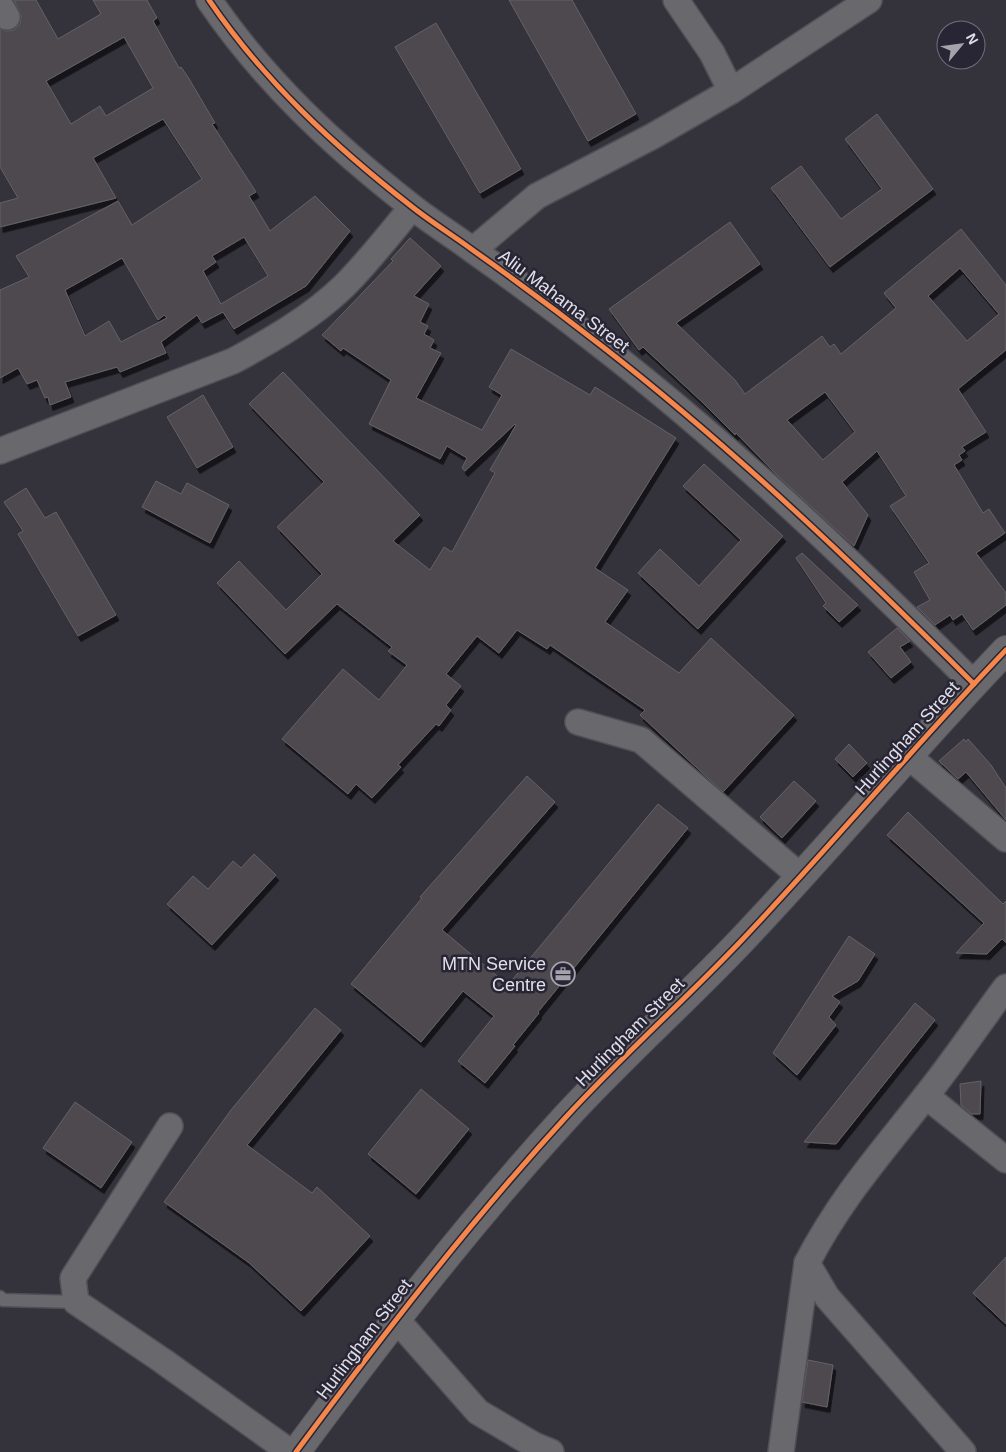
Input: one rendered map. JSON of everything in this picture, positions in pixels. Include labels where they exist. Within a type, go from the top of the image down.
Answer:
[{"type":"street","name":"Aliu Mahama Street","points":[[211,0],[237,39],[276,86],[314,124],[412,208],[473,250],[602,346],[681,410],[891,602],[974,684]]},
{"type":"street","points":[[676,0],[712,53],[731,91]]},
{"type":"street","points":[[473,250],[537,196],[653,136],[731,91],[869,0]]},
{"type":"street","points":[[0,451],[233,361],[268,343],[324,304],[344,286],[412,208]]},
{"type":"street","name":"Hurlingham Street","points":[[296,1452],[456,1242],[567,1116],[740,941],[1006,650]]},
{"type":"street","points":[[578,722],[641,740],[800,876]]},
{"type":"street","points":[[908,756],[1006,839]]},
{"type":"street","points":[[781,1452],[807,1263],[826,1225],[861,1176],[926,1096],[1006,987]]},
{"type":"street","points":[[926,1096],[1006,1160]]},
{"type":"street","points":[[170,1126],[73,1278],[76,1302],[163,1361],[290,1452]]},
{"type":"street","points":[[807,1263],[827,1297],[963,1452]]},
{"type":"street","points":[[396,1319],[478,1412],[534,1445],[551,1452]]},
{"type":"lane","points":[[0,1297],[3,1300],[76,1302]]},
{"type":"building","points":[[14,0],[36,0],[58,39],[101,14],[93,0],[147,0],[157,18],[153,21],[179,68],[181,67],[188,77],[215,123],[212,124],[256,192],[249,196],[270,231],[315,196],[350,231],[306,286],[234,329],[223,312],[202,323],[197,315],[161,342],[166,353],[120,372],[117,367],[65,382],[71,397],[50,405],[48,397],[45,398],[37,380],[27,384],[18,368],[0,378],[0,290],[29,277],[16,256],[118,201],[132,225],[202,179],[163,119],[93,158],[116,198],[0,227],[0,203],[18,198],[0,167],[0,29],[14,30],[20,24],[21,16]],"holes":[[[124,37],[153,88],[106,116],[100,106],[71,124],[46,81]],[[244,237],[268,276],[221,304],[203,271],[216,262],[212,256]],[[122,258],[158,320],[164,315],[167,318],[121,342],[109,321],[85,336],[65,290]]]},
{"type":"building","points":[[509,0],[572,0],[636,114],[588,141]]},
{"type":"building","points":[[436,23],[521,169],[480,193],[395,47]]},
{"type":"building","points":[[877,114],[933,189],[830,267],[771,188],[801,166],[841,219],[882,189],[845,139]]},
{"type":"building","points":[[730,222],[760,264],[676,323],[735,380],[745,394],[822,336],[830,347],[834,344],[841,354],[896,308],[884,293],[961,229],[1006,285],[1006,350],[958,389],[986,432],[962,447],[965,451],[959,455],[962,460],[954,465],[983,513],[989,509],[1005,533],[976,553],[1006,593],[1006,605],[973,630],[962,614],[953,620],[950,615],[935,625],[917,607],[930,600],[914,572],[929,563],[890,506],[906,496],[877,451],[842,482],[868,515],[854,546],[643,347],[639,350],[609,309]],"holes":[[[960,268],[999,314],[967,341],[928,296]],[[825,392],[855,432],[823,460],[787,420]]]},
{"type":"building","points":[[410,238],[441,266],[414,296],[429,304],[420,322],[428,326],[424,334],[434,340],[430,348],[441,353],[416,398],[482,430],[502,395],[489,387],[511,349],[590,395],[595,387],[676,438],[595,568],[628,590],[605,622],[679,673],[711,638],[794,715],[723,792],[640,715],[645,710],[550,645],[547,649],[517,630],[499,653],[477,636],[446,674],[461,686],[446,705],[451,710],[439,726],[436,724],[398,765],[401,767],[372,798],[356,784],[348,794],[282,739],[343,669],[379,700],[407,665],[388,651],[392,647],[337,604],[285,654],[217,583],[239,561],[286,610],[322,574],[277,527],[324,482],[249,404],[283,372],[420,515],[393,541],[430,570],[444,547],[452,552],[495,473],[490,470],[516,425],[465,471],[462,468],[467,458],[447,446],[440,459],[369,424],[391,380],[343,348],[341,351],[322,335],[393,261],[391,259]]},
{"type":"building","points":[[203,395],[233,447],[197,468],[167,417]]},
{"type":"building","points":[[704,464],[783,536],[698,629],[638,573],[660,549],[699,586],[741,540],[683,486]]},
{"type":"building","points":[[156,481],[181,494],[187,483],[229,505],[210,543],[142,507]]},
{"type":"building","points":[[26,488],[45,518],[56,512],[116,615],[78,636],[18,534],[23,531],[4,502]]},
{"type":"building","points":[[802,553],[858,605],[839,622],[823,606],[826,603],[796,558]]},
{"type":"building","points":[[897,628],[910,641],[900,647],[911,662],[891,678],[868,652]]},
{"type":"building","points":[[964,739],[966,742],[968,739],[991,765],[1006,788],[1006,820],[966,772],[958,779],[939,761]]},
{"type":"building","points":[[849,744],[867,763],[853,777],[835,759]]},
{"type":"building","points":[[527,776],[555,802],[442,930],[508,985],[658,804],[688,828],[538,1012],[513,1045],[515,1046],[485,1083],[458,1061],[494,1016],[463,991],[421,1042],[351,984],[422,898],[420,897]]},
{"type":"building","points":[[794,781],[816,801],[782,838],[760,817]]},
{"type":"building","points":[[908,812],[1003,904],[1006,901],[1006,943],[1002,939],[987,954],[956,953],[984,923],[887,835]]},
{"type":"building","points":[[254,854],[276,875],[212,945],[167,904],[193,876],[208,889],[233,861],[241,868]]},
{"type":"building","points":[[849,936],[875,954],[858,981],[832,996],[840,1002],[829,1017],[836,1025],[797,1075],[773,1053]]},
{"type":"building","points":[[915,1003],[935,1020],[836,1144],[804,1142]]},
{"type":"building","points":[[315,1008],[341,1030],[247,1145],[312,1193],[317,1187],[370,1236],[301,1311],[248,1262],[164,1202],[231,1110]]},
{"type":"building","points":[[981,1081],[980,1114],[971,1114],[961,1105],[960,1084]]},
{"type":"building","points":[[421,1089],[469,1129],[416,1194],[368,1154]]},
{"type":"building","points":[[75,1102],[132,1142],[101,1188],[43,1148]]},
{"type":"building","points":[[1006,1257],[1006,1324],[973,1293]]},
{"type":"building","points":[[808,1360],[833,1365],[827,1407],[802,1402]]},
{"type":"cycle path","points":[[209,0],[253,58],[328,136],[426,218],[507,274],[571,322],[700,426],[839,552],[974,684]]},
{"type":"cycle path","points":[[296,1452],[427,1281],[530,1157],[587,1094],[741,941],[1006,650]]},
{"type":"place","name":"MTN Service Centre","points":[[563,974]]}]
